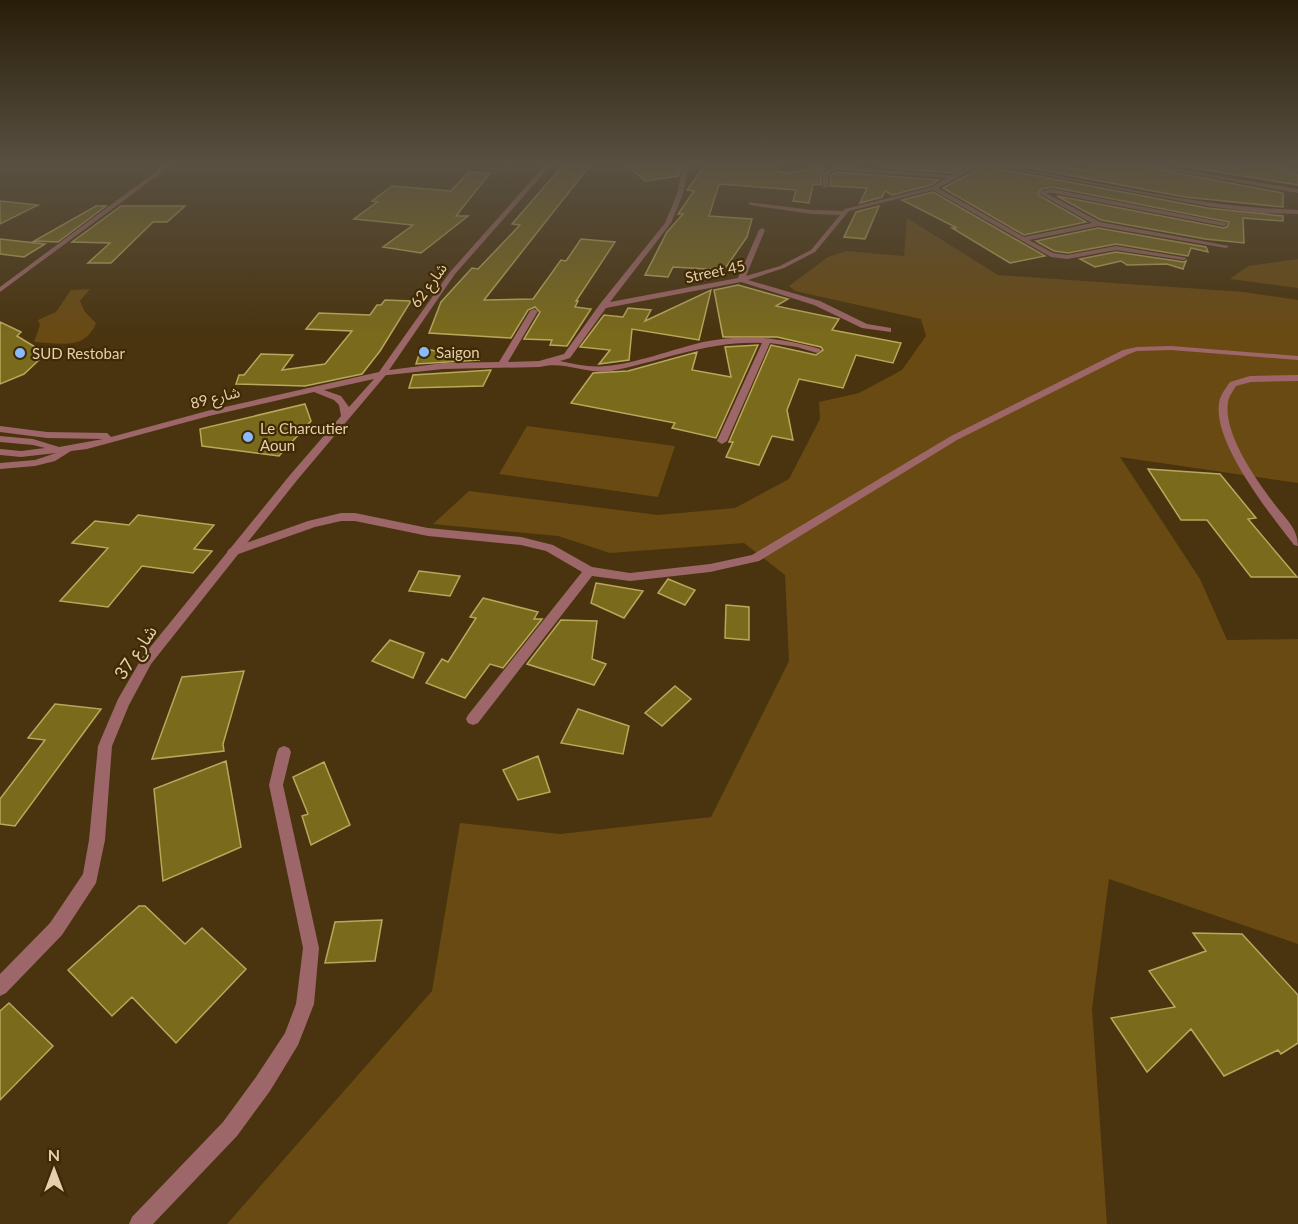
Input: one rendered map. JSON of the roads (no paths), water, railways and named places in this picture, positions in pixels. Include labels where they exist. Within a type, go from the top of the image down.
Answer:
[{"type":"street","points":[[0,290],[93,221]]},
{"type":"street","name":"شارع 62","points":[[382,374],[452,273],[498,221]]},
{"type":"street","points":[[553,362],[567,356],[669,221]]},
{"type":"street","name":"Street 45","points":[[603,306],[741,280],[782,267],[813,251],[836,221]]},
{"type":"street","points":[[991,221],[1057,257],[1116,248],[1184,258]]},
{"type":"street","points":[[1093,221],[1098,224],[1226,246]]},
{"type":"street","points":[[1205,221],[1224,225]]},
{"type":"street","points":[[1022,239],[1098,224]]},
{"type":"street","points":[[762,230],[741,280],[817,303],[866,326],[888,330]]},
{"type":"street","points":[[502,365],[534,311]]},
{"type":"street","points":[[722,441],[768,339]]},
{"type":"street","name":"شارع 89","points":[[56,449],[126,436],[207,414],[382,374],[434,366],[553,362],[589,369],[606,369],[720,341],[768,339],[792,343],[817,351]]},
{"type":"street","points":[[233,552],[312,524],[341,518],[355,518],[428,532],[521,541],[549,548],[589,571],[630,577],[711,568],[755,558],[954,438],[1125,352],[1137,349],[1172,348],[1298,358]]},
{"type":"street","name":"شارع 37","points":[[2,982],[56,929],[90,877],[105,746],[123,703],[147,660],[233,552],[382,374]]},
{"type":"street","points":[[1298,378],[1250,379],[1233,384],[1222,403],[1228,431],[1250,479],[1298,542]]},
{"type":"street","points":[[314,390],[326,392],[343,402],[346,416]]},
{"type":"street","points":[[0,429],[47,435],[126,436]]},
{"type":"street","points":[[0,439],[56,449]]},
{"type":"street","points":[[0,465],[15,466],[48,460],[69,448]]},
{"type":"street","points":[[3,453],[21,454],[56,449]]},
{"type":"street","points":[[473,719],[589,571]]},
{"type":"street","points":[[139,1224],[230,1129],[292,1039],[305,1004],[311,948],[276,785],[284,752]]},
{"type":"place","name":"Saigon","points":[[424,352]]},
{"type":"place","name":"SUD Restobar","points":[[20,353]]},
{"type":"place","name":"Le Charcutier Aoun","points":[[248,437]]}]
